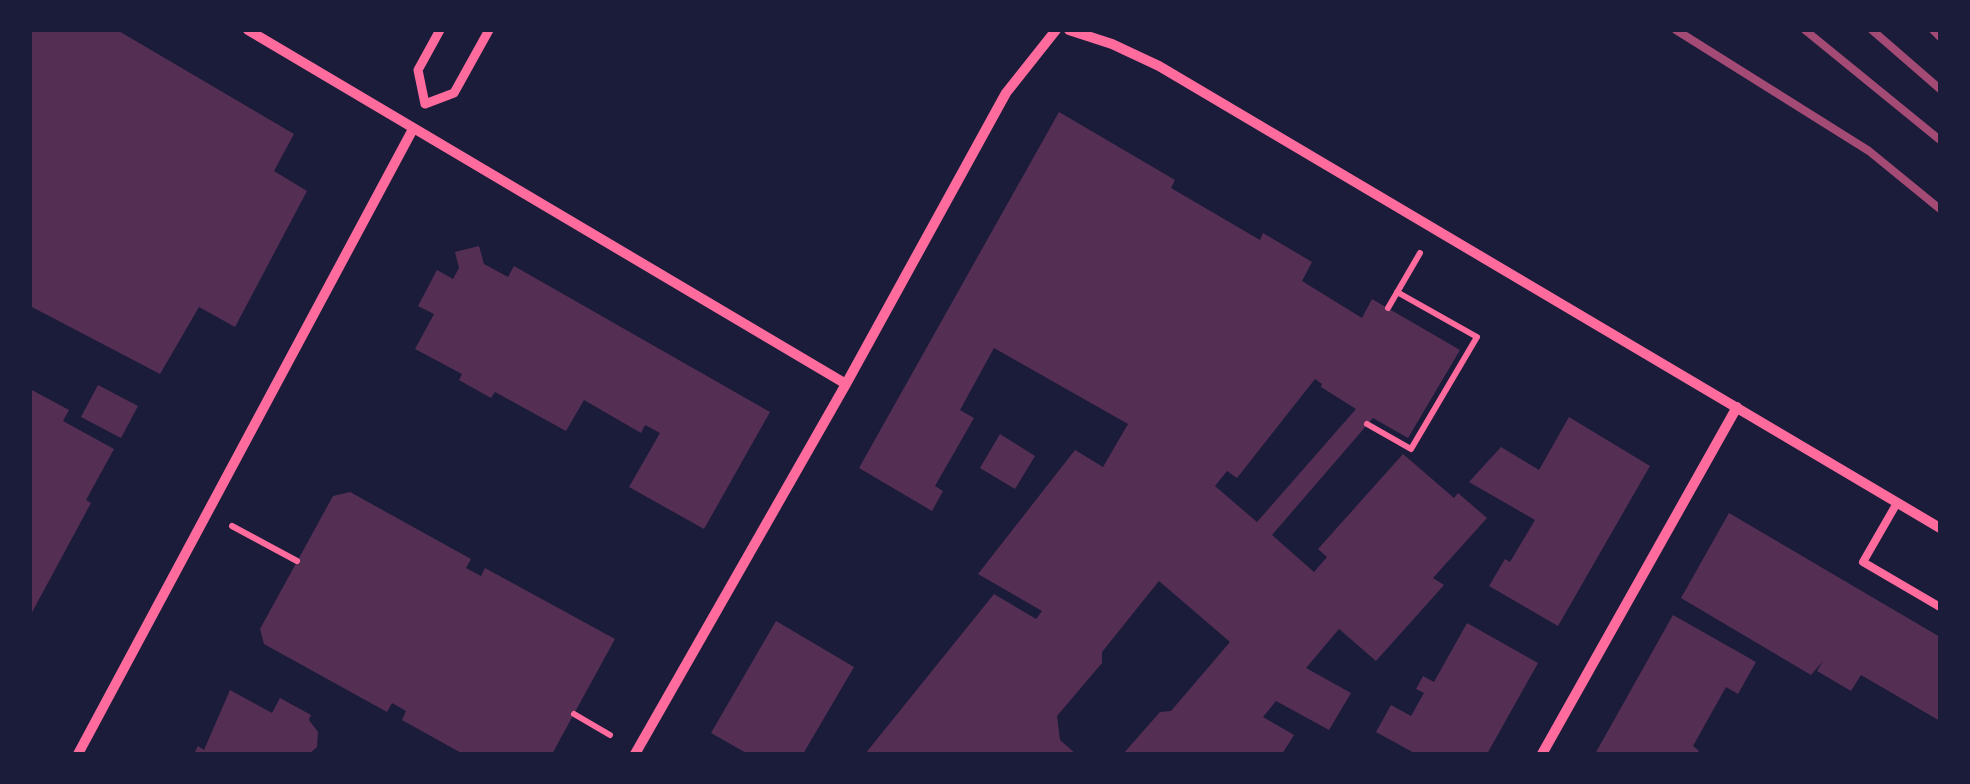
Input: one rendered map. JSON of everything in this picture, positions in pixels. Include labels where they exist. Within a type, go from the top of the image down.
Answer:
[{"type":"street","points":[[248,30],[846,384]]},
{"type":"street","points":[[440,30],[418,70],[425,104],[454,93],[489,30]]},
{"type":"street","points":[[636,752],[846,384],[1006,92],[1056,30]]},
{"type":"street","points":[[1068,30],[1159,66],[1940,528]]},
{"type":"street","points":[[78,754],[413,129]]},
{"type":"street","points":[[1542,754],[1737,407]]},
{"type":"lane","points":[[1897,502],[1863,562],[1940,608]]},
{"type":"path","points":[[1388,308],[1409,272]]},
{"type":"path","points":[[1366,424],[1412,448],[1477,337],[1398,292]]},
{"type":"path","points":[[207,512],[297,561]]},
{"type":"path","points":[[574,714],[636,752]]},
{"type":"building","points":[[30,30],[117,30],[294,134],[274,171],[307,191],[235,327],[199,307],[160,374],[30,306]]},
{"type":"building","points":[[1059,112],[1175,180],[1171,188],[1260,240],[1263,233],[1312,262],[1302,281],[1362,318],[1372,299],[1460,350],[1408,438],[1373,418],[1272,535],[1314,572],[1327,557],[1318,549],[1403,454],[1454,498],[1458,493],[1487,518],[1433,578],[1444,585],[1376,661],[1339,629],[1306,668],[1351,693],[1329,730],[1276,701],[1263,717],[1294,735],[1282,754],[1123,754],[1160,712],[1171,711],[1230,642],[1159,581],[1102,652],[1102,663],[1057,716],[1060,740],[1076,754],[865,754],[994,594],[1036,619],[1042,611],[978,574],[1075,450],[1103,467],[1128,424],[994,348],[960,410],[974,418],[935,486],[943,491],[932,511],[859,468]],"holes":[[[1315,379],[1321,387],[1356,409],[1257,522],[1215,486],[1227,471],[1237,478]]]},
{"type":"building","points":[[479,246],[484,264],[508,277],[514,266],[770,412],[704,529],[629,487],[660,433],[645,425],[641,433],[584,400],[566,431],[495,392],[491,398],[459,380],[462,374],[415,349],[434,314],[418,306],[437,270],[453,279],[459,268],[455,252]]},
{"type":"building","points":[[98,385],[138,406],[121,438],[81,417]]},
{"type":"building","points":[[30,389],[69,410],[63,421],[114,449],[86,500],[91,503],[30,616]]},
{"type":"building","points":[[1569,417],[1650,466],[1558,626],[1489,586],[1505,559],[1510,562],[1535,520],[1469,482],[1501,447],[1539,470]]},
{"type":"building","points":[[1000,434],[1035,456],[1015,489],[980,468]]},
{"type":"building","points":[[350,492],[471,559],[466,568],[481,576],[485,568],[615,639],[552,754],[463,754],[402,720],[406,711],[392,703],[387,712],[264,644],[260,629],[333,496]]},
{"type":"building","points":[[1729,513],[1940,637],[1940,721],[1861,675],[1851,691],[1817,671],[1823,661],[1811,675],[1681,598]]},
{"type":"building","points":[[1673,615],[1756,662],[1738,694],[1726,687],[1693,746],[1699,751],[1697,754],[1595,754]]},
{"type":"building","points":[[776,621],[854,667],[803,754],[748,754],[711,733]]},
{"type":"building","points":[[1467,623],[1538,663],[1487,754],[1416,754],[1376,732],[1391,705],[1411,716],[1424,693],[1416,689],[1423,676],[1434,682]]},
{"type":"building","points":[[230,690],[272,713],[280,698],[311,715],[309,720],[318,732],[317,747],[309,754],[194,754],[198,746],[204,750]]},
{"type":"railway","points":[[1676,30],[1869,151],[1940,209]]},
{"type":"railway","points":[[1805,30],[1940,140]]},
{"type":"railway","points":[[1872,30],[1940,89]]},
{"type":"railway","points":[[1933,30],[1940,37]]}]
